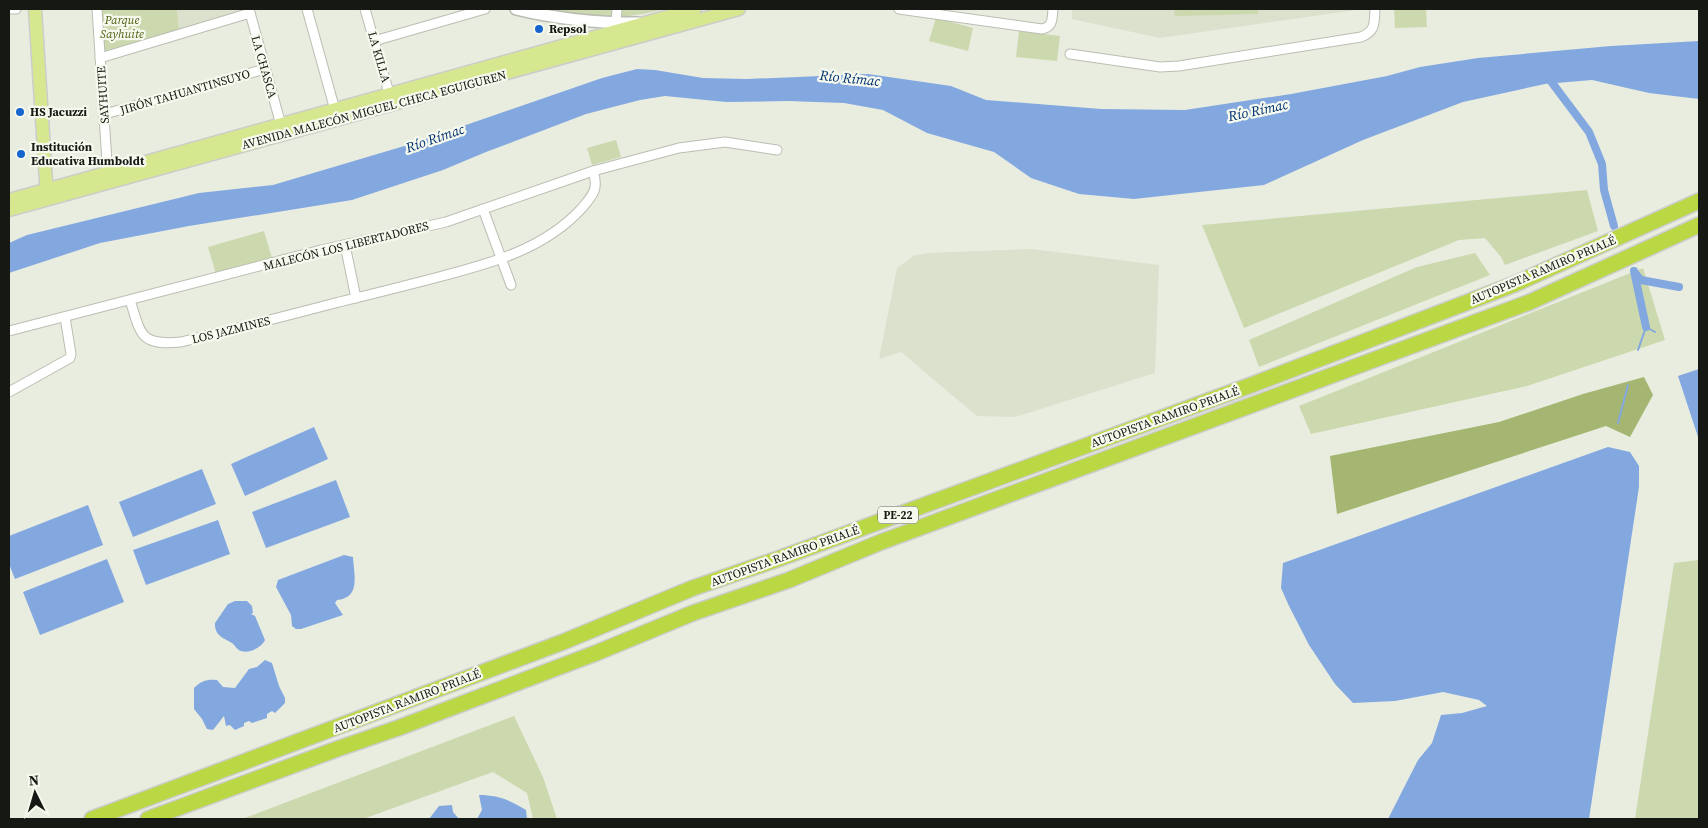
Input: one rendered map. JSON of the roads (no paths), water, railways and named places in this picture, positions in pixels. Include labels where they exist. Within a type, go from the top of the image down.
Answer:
[{"type":"highway","name":"AUTOPISTA RAMIRO PRIALÉ","points":[[92,819],[564,642],[693,588],[778,560],[1254,384],[1505,288],[1699,201]]},
{"type":"highway","name":"AUTOPISTA RAMIRO PRIALÉ","points":[[148,819],[398,728],[596,653],[693,613],[789,580],[881,542],[1530,302],[1699,225]]},
{"type":"main road","points":[[35,9],[46,194]]},
{"type":"main road","name":"AVENIDA MALECÓN MIGUEL CHECA EGUIGUREN","points":[[108,177],[335,110],[391,100],[695,9]]},
{"type":"main road","name":"AVENIDA MALECÓN MIGUEL CHECA EGUIGUREN","points":[[9,200],[46,194],[391,100],[738,9]]},
{"type":"main road","name":"AVENIDA MALECÓN MIGUEL CHECA EGUIGUREN","points":[[9,210],[46,194]]},
{"type":"street","points":[[9,9],[16,9]]},
{"type":"street","name":"SAYHUITE","points":[[97,9],[108,177]]},
{"type":"street","points":[[307,9],[335,110]]},
{"type":"street","name":"LA KILLA","points":[[365,9],[391,100]]},
{"type":"street","points":[[374,41],[484,9]]},
{"type":"street","points":[[516,9],[574,20],[648,23],[687,22]]},
{"type":"street","points":[[616,22],[617,9]]},
{"type":"street","points":[[899,9],[920,10],[1042,29],[1048,28],[1051,24],[1053,9]]},
{"type":"street","points":[[1070,54],[1160,67],[1179,66],[1361,38],[1370,34],[1373,28],[1375,9]]},
{"type":"street","points":[[100,58],[249,11]]},
{"type":"street","name":"LA CHASCA","points":[[249,11],[281,125]]},
{"type":"street","name":"JIRÓN TAHUANTINSUYO","points":[[105,114],[265,70]]},
{"type":"street","name":"MALECÓN LOS LIBERTADORES","points":[[9,331],[345,245],[446,222],[594,172],[679,148],[725,142],[777,150]]},
{"type":"street","name":"LOS JAZMINES","points":[[130,300],[142,334],[152,342],[181,342],[488,265],[537,243],[556,232],[568,222],[596,189],[594,172]]},
{"type":"street","points":[[483,209],[511,286]]},
{"type":"street","points":[[345,245],[356,298]]},
{"type":"street","points":[[10,388],[70,358],[65,317]]},
{"type":"water","name":"Río Rímac","points":[[1699,41],[1699,99],[1649,93],[1592,80],[1545,84],[1463,102],[1363,140],[1264,185],[1134,199],[1079,194],[1031,178],[994,152],[927,133],[883,110],[844,103],[788,101],[726,102],[665,96],[640,100],[586,114],[443,170],[352,200],[189,226],[100,243],[9,273],[9,243],[27,235],[199,193],[273,185],[411,144],[602,78],[637,69],[703,78],[747,79],[868,74],[951,86],[986,100],[1101,109],[1185,110],[1291,94],[1387,76],[1420,67],[1478,58],[1611,46]]},
{"type":"water","points":[[1699,369],[1699,440],[1678,376]]},
{"type":"water","points":[[314,427],[328,459],[245,496],[231,464]]},
{"type":"water","points":[[1608,447],[1630,452],[1639,466],[1639,487],[1589,819],[1388,819],[1418,760],[1432,743],[1441,715],[1462,713],[1487,706],[1479,700],[1443,692],[1395,701],[1353,703],[1335,684],[1309,645],[1289,606],[1281,588],[1283,563]]},
{"type":"water","points":[[202,469],[216,504],[133,537],[119,502]]},
{"type":"water","points":[[336,480],[350,517],[266,548],[252,512]]},
{"type":"water","points":[[88,505],[103,545],[15,579],[9,564],[9,536]]},
{"type":"water","points":[[218,520],[230,554],[146,585],[133,550]]},
{"type":"water","points":[[344,555],[353,557],[355,578],[350,595],[337,600],[335,603],[343,615],[296,629],[292,626],[291,615],[276,587],[278,580]]},
{"type":"water","points":[[107,559],[124,602],[40,635],[23,592]]},
{"type":"water","points":[[235,601],[247,601],[252,606],[253,613],[251,614],[255,616],[265,640],[251,651],[244,652],[240,650],[220,636],[215,627],[215,623],[228,604]]},
{"type":"water","points":[[265,660],[272,663],[285,698],[285,703],[275,713],[272,711],[267,714],[267,718],[252,723],[249,721],[244,723],[244,726],[235,730],[230,725],[226,726],[224,716],[213,730],[207,729],[194,709],[194,688],[204,681],[217,680],[223,687],[235,688],[249,669],[257,667]]},
{"type":"water","points":[[479,795],[498,797],[515,803],[526,810],[527,819],[477,819],[482,810]]},
{"type":"water","points":[[452,805],[453,812],[459,819],[429,819],[439,806]]},
{"type":"waterway","points":[[1547,76],[1589,132],[1602,164],[1604,190],[1614,226]]},
{"type":"waterway","points":[[1634,271],[1646,327]]},
{"type":"waterway","points":[[1635,273],[1641,280],[1679,287]]},
{"type":"waterway","points":[[1638,350],[1646,327],[1655,332]]},
{"type":"waterway","points":[[1618,423],[1628,385]]},
{"type":"place","name":"Repsol","points":[[539,29]]},
{"type":"place","name":"HS Jacuzzi","points":[[20,112]]},
{"type":"place","name":"Institución Educativa Humboldt","points":[[21,154]]},
{"type":"park label","name":"Parque Sayhuite","points":[[122,27]]}]
